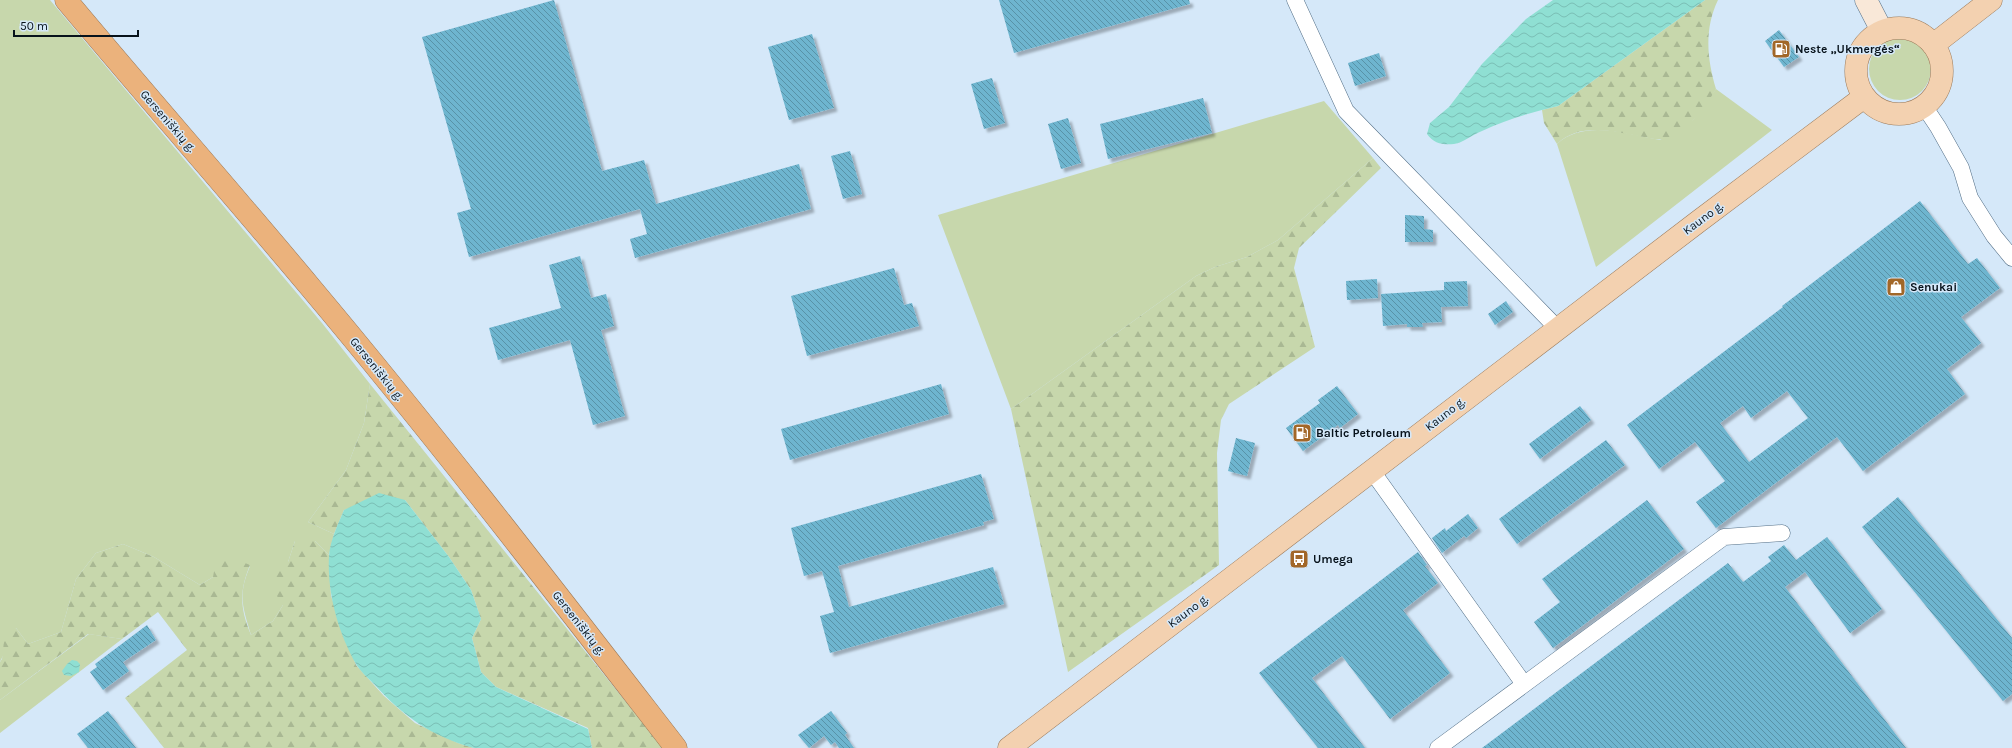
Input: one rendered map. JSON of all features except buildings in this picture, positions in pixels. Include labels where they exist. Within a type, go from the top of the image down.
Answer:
[{"type":"highway","name":"Gerseniškių g.","points":[[66,0],[340,324],[470,482],[676,748]]},
{"type":"main road","points":[[1933,45],[1991,0]]},
{"type":"main road","points":[[1901,28],[1910,29],[1923,35],[1933,45],[1941,62],[1942,72],[1937,91],[1924,106],[1906,113],[1888,112],[1871,104],[1864,97],[1856,79],[1857,59],[1866,42],[1882,31],[1901,28]]},
{"type":"main road","name":"Kauno g.","points":[[1009,748],[1558,328],[1864,97]]},
{"type":"street","points":[[1295,0],[1346,111],[1558,328]]},
{"type":"street","points":[[1866,0],[1882,31]]},
{"type":"street","points":[[1924,106],[1938,127],[1961,168],[1970,198],[1994,236],[2012,258]]},
{"type":"street","points":[[1372,471],[1524,684]]},
{"type":"street","points":[[1438,748],[1724,537],[1782,533]]},
{"type":"green space","points":[[0,0],[50,0],[322,323],[370,384],[364,423],[346,470],[308,522],[334,534],[329,555],[315,541],[295,541],[288,562],[283,605],[273,621],[251,635],[245,616],[243,600],[244,585],[250,566],[213,577],[200,585],[154,557],[123,544],[96,553],[76,579],[61,632],[28,644],[16,628],[0,662]]},
{"type":"green space","points":[[1705,0],[1718,0],[1711,22],[1708,44],[1716,89],[1708,102],[1684,130],[1671,138],[1661,140],[1610,131],[1587,130],[1577,132],[1566,137],[1557,144],[1544,123],[1542,110],[1558,106]]},
{"type":"green space","points":[[1900,38],[1912,40],[1922,47],[1929,57],[1931,69],[1929,81],[1922,91],[1912,98],[1900,100],[1888,98],[1878,91],[1871,81],[1869,69],[1871,57],[1878,47],[1888,40]]},
{"type":"green space","points":[[1716,89],[1772,130],[1596,267],[1557,144],[1568,136],[1593,130],[1620,132],[1660,140],[1693,120]]},
{"type":"green space","points":[[1324,101],[1373,158],[1278,240],[1247,257],[1215,267],[1196,276],[1011,409],[938,215]]},
{"type":"green space","points":[[1373,158],[1381,168],[1299,248],[1294,268],[1315,347],[1229,404],[1221,420],[1217,453],[1219,565],[1068,672],[1011,409],[1196,276],[1215,267],[1247,257],[1278,240]]},
{"type":"green space","points":[[370,384],[663,748],[592,748],[588,728],[496,687],[481,672],[472,638],[481,619],[471,590],[449,557],[405,500],[344,510],[334,534],[308,522],[346,470],[364,423]]},
{"type":"green space","points":[[295,541],[315,541],[329,555],[331,596],[356,665],[384,696],[415,723],[458,743],[474,748],[164,748],[125,698],[187,650],[158,612],[122,639],[88,634],[0,700],[0,662],[2,659],[5,632],[16,628],[28,644],[61,632],[76,579],[96,553],[123,544],[154,557],[200,585],[213,577],[216,560],[230,557],[250,565],[246,575],[242,600],[247,625],[251,635],[273,621],[283,605],[273,590],[277,565],[288,562]]},
{"type":"green space","points":[[89,634],[122,639],[0,733],[0,700]]},
{"type":"water","points":[[1553,0],[1705,0],[1558,106],[1500,123],[1457,143],[1442,144],[1433,140],[1427,134],[1430,123],[1449,107],[1482,64],[1526,19]]},
{"type":"water","points":[[379,493],[405,500],[449,557],[471,590],[481,619],[472,638],[481,672],[496,687],[588,729],[592,748],[474,748],[444,738],[407,716],[385,696],[360,669],[344,639],[335,612],[330,584],[329,556],[333,539],[344,510]]},
{"type":"water","points":[[72,660],[77,661],[80,664],[79,672],[71,676],[64,675],[62,671]]},
{"type":"place","name":"Neste „Ukmergės“","points":[[1781,49]]},
{"type":"place","name":"Senukai","points":[[1896,287]]},
{"type":"place","name":"Baltic Petroleum","points":[[1302,433]]},
{"type":"place","name":"Umega","points":[[1299,559]]}]
